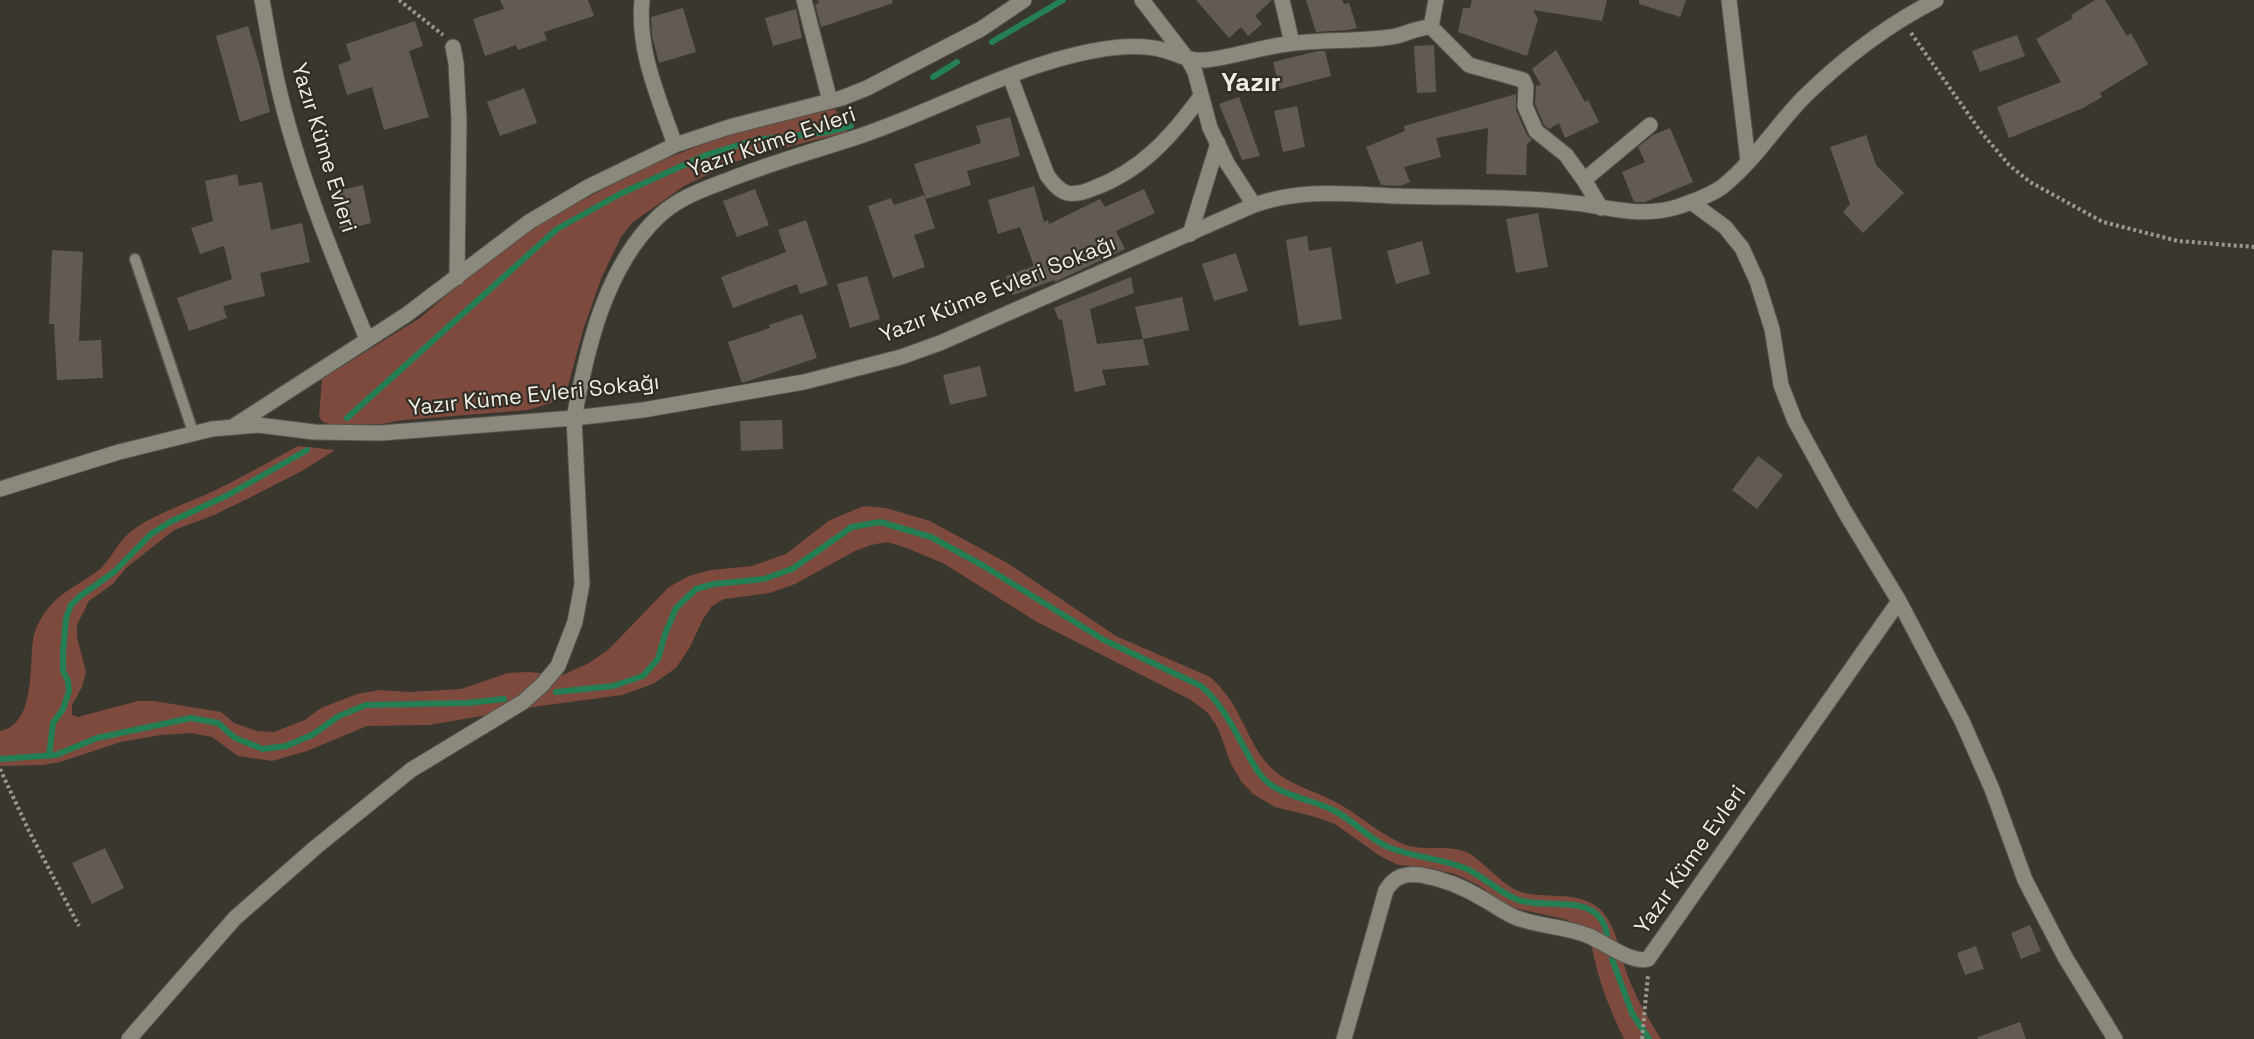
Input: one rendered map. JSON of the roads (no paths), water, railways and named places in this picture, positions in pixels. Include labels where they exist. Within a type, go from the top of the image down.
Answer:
[{"type":"street","name":"Yazır Küme Evleri","points":[[262,0],[277,81],[293,140],[329,248],[367,339]]},
{"type":"street","name":"Yazır Küme Evleri","points":[[642,0],[640,23],[644,48],[675,146]]},
{"type":"street","name":"Yazır Küme Evleri","points":[[804,0],[830,101]]},
{"type":"street","name":"Yazır Küme Evleri","points":[[234,426],[406,315],[520,228],[557,205],[675,146],[729,127],[830,101],[867,88],[981,29],[1023,0]]},
{"type":"street","points":[[1143,0],[1195,72],[1210,128],[1227,163],[1254,205]]},
{"type":"street","points":[[1282,0],[1292,43]]},
{"type":"street","points":[[1431,27],[1436,0]]},
{"type":"street","points":[[1729,0],[1748,161]]},
{"type":"street","name":"Yazır Küme Evleri Sokağı","points":[[0,489],[194,432],[234,426],[258,425],[351,434],[574,418],[643,410],[783,386],[856,370],[901,357],[1030,304],[1254,205],[1290,195],[1336,192],[1397,196],[1525,198],[1572,202],[1644,213],[1675,208],[1721,187],[1827,75],[1860,48],[1936,0]]},
{"type":"street","points":[[1189,61],[1292,43],[1394,37],[1431,27]]},
{"type":"street","points":[[1431,27],[1469,65],[1522,80],[1526,87],[1525,106],[1536,131],[1541,138],[1566,155],[1601,208]]},
{"type":"street","points":[[453,47],[459,120],[457,278]]},
{"type":"street","name":"Yazır Küme Evleri","points":[[129,1039],[194,963],[244,910],[402,777],[440,751],[486,726],[523,702],[542,686],[558,666],[574,622],[582,584],[574,418],[588,350],[617,275],[638,240],[661,215],[708,187],[768,164],[903,122],[1010,76],[1075,54],[1136,47],[1166,50],[1189,61]]},
{"type":"street","points":[[1010,76],[1047,175],[1056,187],[1074,194],[1113,181],[1146,159],[1165,142],[1201,96]]},
{"type":"street","points":[[1584,180],[1650,125]]},
{"type":"street","points":[[1190,234],[1218,143]]},
{"type":"street","points":[[1692,202],[1725,227],[1742,248],[1757,280],[1772,329],[1781,385],[1795,421],[1845,513],[1899,601],[1977,753],[2025,880],[2040,913],[2115,1039]]},
{"type":"street","name":"Yazır Küme Evleri","points":[[1344,1039],[1386,890],[1399,876],[1416,875],[1452,882],[1518,918],[1570,929],[1590,936],[1632,958],[1642,961],[1648,959],[1899,601]]},
{"type":"lane","points":[[135,259],[194,432]]},
{"type":"waterway","points":[[992,42],[1063,0]]},
{"type":"waterway","points":[[933,77],[957,62]]},
{"type":"waterway","points":[[347,418],[557,229],[620,194],[706,155],[755,140],[828,132],[851,126]]},
{"type":"waterway","points":[[49,756],[53,723],[63,709],[69,691],[68,681],[63,671],[63,652],[66,618],[71,605],[114,572],[151,534],[170,522],[228,495],[307,450]]},
{"type":"waterway","points":[[556,692],[613,686],[643,676],[658,659],[676,608],[696,589],[714,584],[764,579],[792,569],[852,527],[880,522],[931,537],[982,565],[1104,640],[1201,686],[1211,695],[1226,716],[1259,773],[1275,787],[1335,811],[1388,847],[1467,869],[1515,899],[1584,907],[1594,912],[1602,921],[1607,934]]},
{"type":"waterway","points":[[0,759],[56,755],[97,738],[191,718],[218,723],[235,738],[263,749],[286,746],[312,735],[339,716],[366,705],[467,703],[504,699]]},
{"type":"waterway","points":[[1612,959],[1632,1013],[1649,1039]]},
{"type":"district","name":"Yazır","points":[[1251,84]]}]
